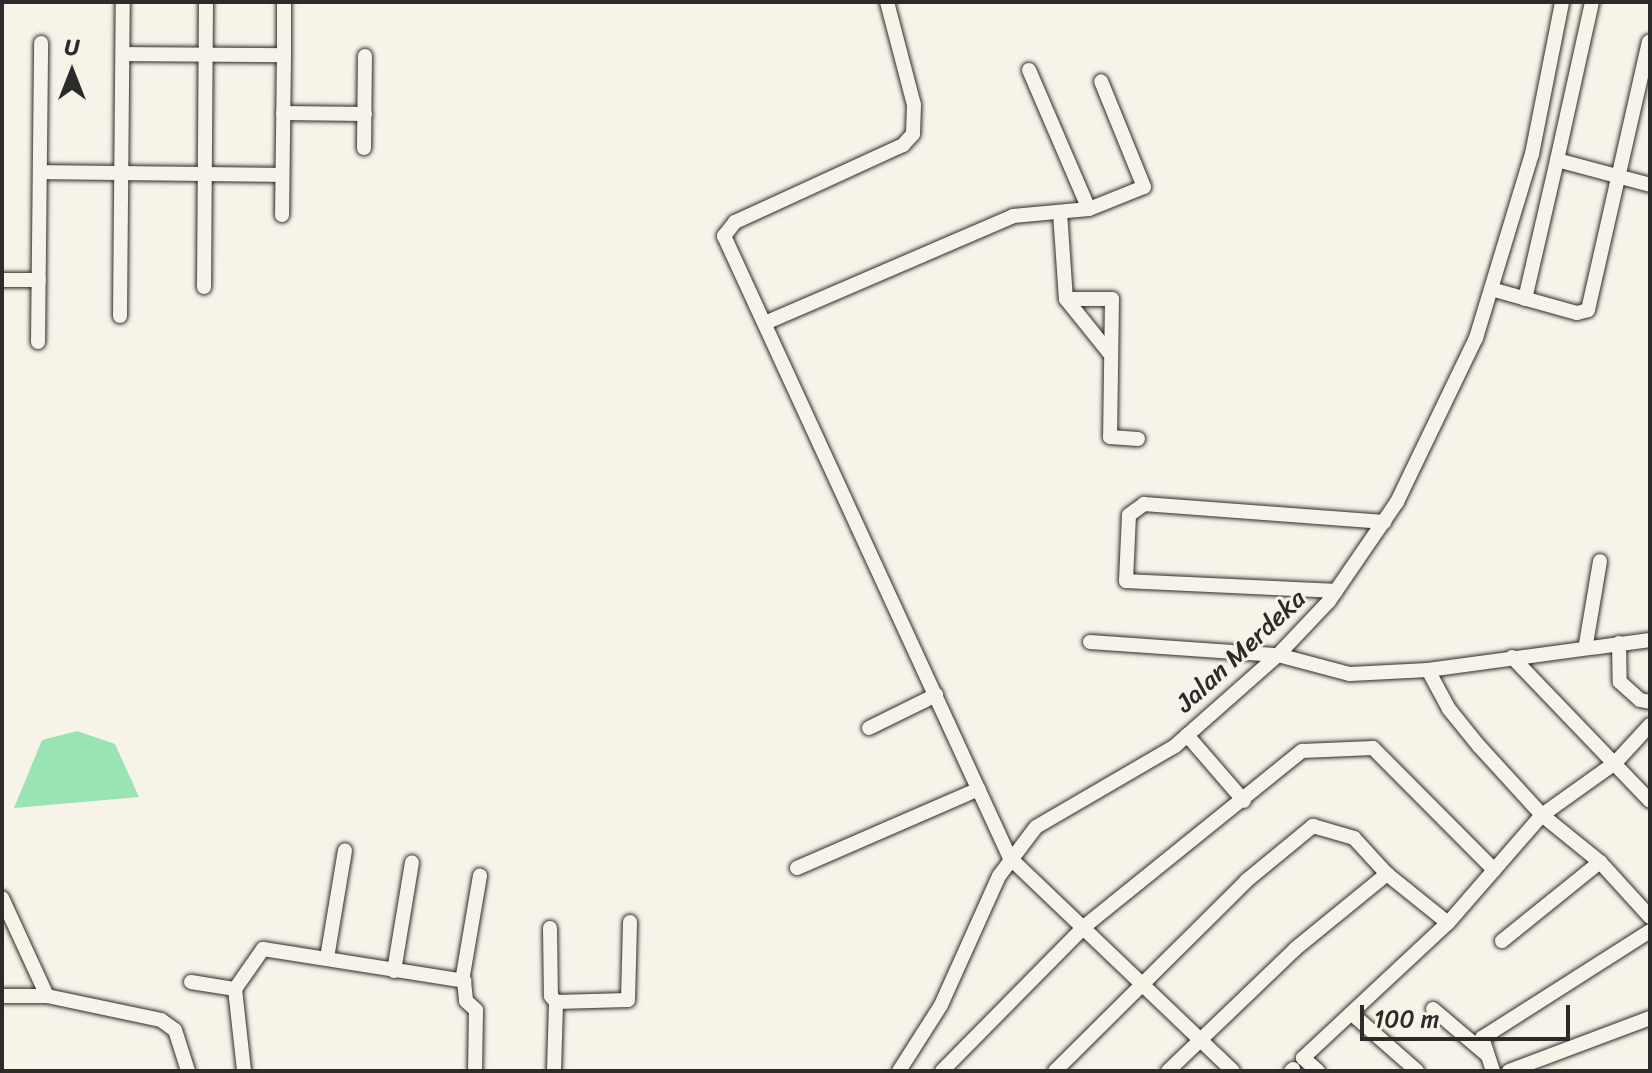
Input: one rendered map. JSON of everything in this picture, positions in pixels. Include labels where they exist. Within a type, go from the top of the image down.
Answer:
[{"type":"street","points":[[120,316],[123,2]]},
{"type":"street","points":[[204,287],[206,2]]},
{"type":"street","points":[[282,215],[284,2]]},
{"type":"street","points":[[887,2],[914,105],[913,134],[903,145],[727,228],[724,236],[1010,858],[1085,926],[1233,1071]]},
{"type":"street","name":"Jalan Merdeka","points":[[900,1071],[941,1005],[1010,858],[1036,827],[1187,735],[1278,655],[1336,591],[1384,522],[1476,338],[1532,154],[1562,2]]},
{"type":"street","points":[[1525,299],[1592,2]]},
{"type":"street","points":[[1491,289],[1577,313],[1588,310],[1621,178],[1649,42]]},
{"type":"street","points":[[38,342],[41,43]]},
{"type":"street","points":[[123,54],[284,55]]},
{"type":"street","points":[[364,148],[365,56]]},
{"type":"street","points":[[1029,70],[1089,209]]},
{"type":"street","points":[[765,323],[1013,216],[1089,209],[1144,187],[1101,81]]},
{"type":"street","points":[[283,113],[365,114]]},
{"type":"street","points":[[1557,160],[1650,185]]},
{"type":"street","points":[[40,172],[282,175]]},
{"type":"street","points":[[1060,212],[1066,299],[1111,355]]},
{"type":"street","points":[[2,280],[39,280]]},
{"type":"street","points":[[1066,299],[1112,299],[1110,437],[1138,439]]},
{"type":"street","points":[[1336,591],[1126,581],[1129,515],[1144,504],[1384,522]]},
{"type":"street","points":[[1586,644],[1600,561]]},
{"type":"street","points":[[1090,642],[1278,655],[1350,674],[1428,670],[1586,644],[1650,640]]},
{"type":"street","points":[[1619,643],[1620,682],[1640,700],[1650,702]]},
{"type":"street","points":[[1512,657],[1650,801]]},
{"type":"street","points":[[1428,670],[1449,709],[1542,815],[1600,862],[1650,917]]},
{"type":"street","points":[[869,728],[936,695]]},
{"type":"street","points":[[1318,1071],[1303,1058],[1448,923],[1542,815],[1615,763],[1650,725]]},
{"type":"street","points":[[1187,735],[1244,801]]},
{"type":"street","points":[[942,1071],[1085,926],[1244,801],[1302,751],[1373,748],[1494,870]]},
{"type":"street","points":[[797,868],[979,789]]},
{"type":"street","points":[[1055,1071],[1246,881],[1313,826],[1354,838],[1387,874],[1448,923]]},
{"type":"street","points":[[327,958],[345,850]]},
{"type":"street","points":[[394,971],[412,862]]},
{"type":"street","points":[[1502,941],[1600,862]]},
{"type":"street","points":[[1168,1071],[1295,949],[1387,874]]},
{"type":"street","points":[[475,1071],[476,1008],[466,1001],[462,981],[480,876]]},
{"type":"street","points":[[2,898],[47,996]]},
{"type":"street","points":[[556,1002],[628,1000],[630,922]]},
{"type":"street","points":[[550,928],[551,996],[556,1002],[554,1071]]},
{"type":"street","points":[[1493,1071],[1482,1038],[1650,931]]},
{"type":"street","points":[[244,1071],[235,989],[263,949],[462,981]]},
{"type":"street","points":[[191,982],[235,989]]},
{"type":"street","points":[[2,996],[47,996],[161,1020],[175,1030],[188,1071]]},
{"type":"street","points":[[1433,1009],[1488,1056]]},
{"type":"street","points":[[1351,1013],[1417,1071]]},
{"type":"street","points":[[1509,1071],[1650,1018]]},
{"type":"green space","points":[[77,731],[115,744],[139,797],[14,808],[42,740]]}]
